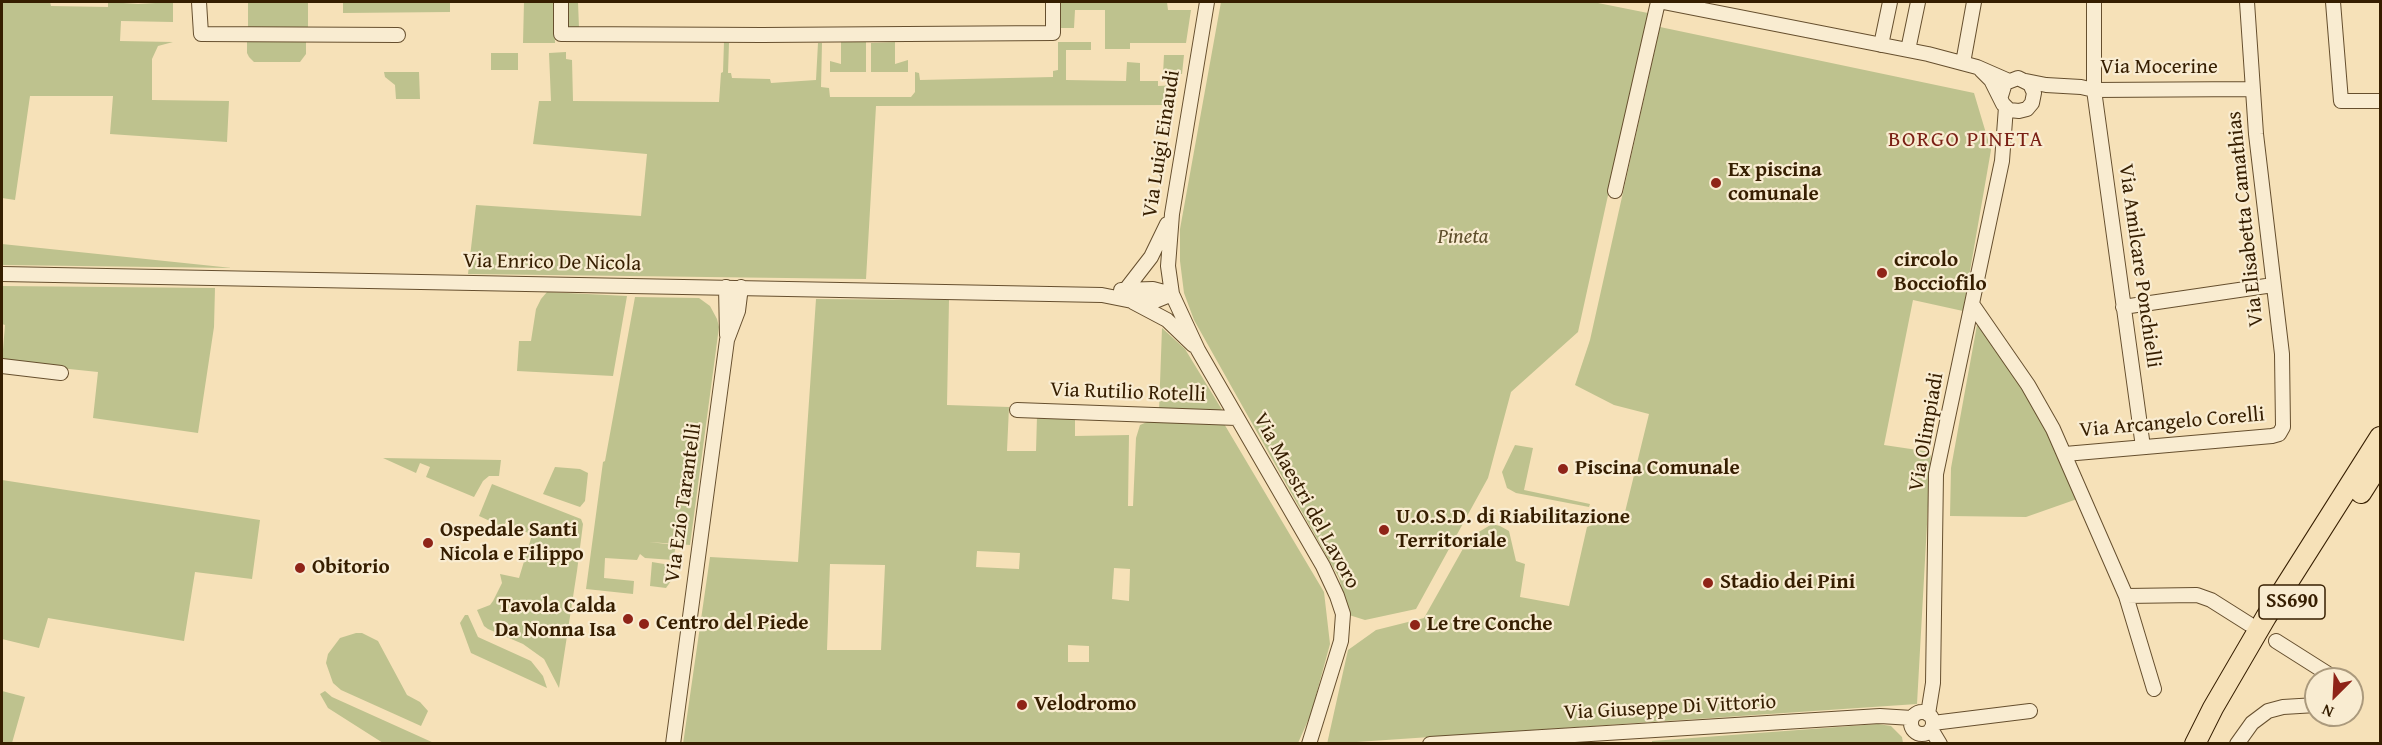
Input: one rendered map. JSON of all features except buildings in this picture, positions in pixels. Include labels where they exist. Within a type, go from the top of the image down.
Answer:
[{"type":"highway","name":"SS690","points":[[2195,744],[2258,620],[2380,437]]},
{"type":"highway","name":"SS690","points":[[2208,744],[2254,661],[2380,463]]},
{"type":"highway","points":[[2189,744],[2258,620]]},
{"type":"street","points":[[200,2],[201,34],[398,35]]},
{"type":"street","points":[[561,2],[561,34],[1053,33],[1053,2]]},
{"type":"street","name":"Via Luigi Einaudi","points":[[1172,294],[1168,266],[1172,214],[1207,2]]},
{"type":"street","points":[[1616,191],[1660,2],[1908,50],[1970,65],[2009,81]]},
{"type":"street","points":[[1881,45],[1890,2]]},
{"type":"street","points":[[1908,50],[1918,2]]},
{"type":"street","points":[[1970,65],[1974,2]]},
{"type":"street","name":"Via Amilcare Ponchielli","points":[[2094,2],[2094,90],[2143,447]]},
{"type":"street","name":"Via Elisabetta Camathias","points":[[2247,2],[2253,89],[2283,365],[2284,422],[2281,431]]},
{"type":"street","points":[[2333,2],[2341,101],[2380,101]]},
{"type":"street","points":[[1970,65],[1991,80],[2003,101],[2014,111],[2065,86]]},
{"type":"street","points":[[2003,101],[2002,87],[2018,78],[2026,81],[2032,88],[2027,106]]},
{"type":"street","name":"Via Mocerine","points":[[2026,81],[2094,90],[2253,89]]},
{"type":"street","name":"Via Olimpiadi","points":[[1926,728],[1933,683],[1936,474],[2002,161],[2003,101]]},
{"type":"street","name":"Via Olimpiadi","points":[[2002,161],[2027,106]]},
{"type":"street","points":[[1129,294],[1151,257],[1172,214]]},
{"type":"street","name":"Via Enrico De Nicola","points":[[2,274],[1129,294]]},
{"type":"street","points":[[2123,307],[2273,285]]},
{"type":"street","points":[[726,287],[728,340]]},
{"type":"street","points":[[728,340],[738,311],[741,287]]},
{"type":"street","points":[[1129,294],[1155,301],[1172,294]]},
{"type":"street","points":[[1129,294],[1167,320],[1198,350]]},
{"type":"street","name":"Via Maestri del Lavoro","points":[[1172,294],[1198,350],[1323,567],[1343,614],[1341,640],[1312,742]]},
{"type":"street","points":[[1972,304],[2028,385],[2065,454],[2126,596],[2154,689]]},
{"type":"street","name":"Via Ezio Tarantelli","points":[[673,743],[728,340]]},
{"type":"street","points":[[2,366],[61,373]]},
{"type":"street","name":"Via Rutilio Rotelli","points":[[1017,410],[1237,418]]},
{"type":"street","name":"Via Arcangelo Corelli","points":[[2065,454],[2272,436],[2281,431]]},
{"type":"street","points":[[2126,596],[2197,595],[2258,620]]},
{"type":"street","points":[[2276,641],[2317,667]]},
{"type":"street","points":[[2237,744],[2252,723],[2268,711],[2288,706],[2304,705]]},
{"type":"street","name":"Via Giuseppe Di Vittorio","points":[[1430,744],[1870,717],[1912,718],[1920,712],[1926,728],[2030,711]]},
{"type":"street","points":[[1926,728],[1940,744]]},
{"type":"green space","points":[[2,2],[50,2],[51,6],[108,7],[108,2],[138,4],[173,2],[173,22],[121,21],[120,41],[173,42],[158,46],[152,59],[152,100],[229,101],[227,142],[110,134],[113,96],[30,96],[15,200],[2,198]]},
{"type":"green space","points":[[248,2],[308,2],[308,27],[248,28]]},
{"type":"green space","points":[[343,2],[450,2],[450,12],[343,13]]},
{"type":"green space","points":[[524,2],[554,2],[555,43],[523,43]]},
{"type":"green space","points":[[566,2],[578,2],[579,28],[566,28]]},
{"type":"green space","points":[[1061,2],[1167,2],[1168,10],[1191,10],[1186,43],[1130,43],[1130,49],[1105,49],[1105,10],[1075,10],[1074,28],[1061,28]]},
{"type":"green space","name":"Pineta","points":[[1221,2],[1593,2],[1648,13],[1578,332],[1511,392],[1488,478],[1416,609],[1365,620],[1349,615],[1339,578],[1194,320],[1184,293],[1180,261],[1180,229]]},
{"type":"green space","points":[[1660,27],[1974,93],[1991,150],[1963,311],[1913,300],[1884,445],[1931,452],[1917,704],[1327,744],[1348,650],[1376,630],[1424,618],[1469,538],[1492,524],[1509,531],[1516,561],[1525,564],[1520,597],[1569,606],[1587,527],[1625,512],[1649,414],[1614,405],[1575,385],[1590,340]]},
{"type":"green space","points":[[306,41],[306,54],[300,62],[254,62],[247,53],[247,42]]},
{"type":"green space","points":[[724,42],[729,43],[728,73],[731,73],[732,78],[770,79],[771,83],[816,80],[818,43],[822,43],[821,87],[829,88],[830,97],[911,97],[915,92],[915,72],[919,73],[920,80],[1053,77],[1053,71],[1058,70],[1058,42],[1091,42],[1091,50],[1066,50],[1066,80],[1126,81],[1127,62],[1140,63],[1140,81],[1158,81],[1158,86],[1177,85],[1172,105],[876,106],[866,279],[468,274],[476,205],[641,216],[647,154],[533,144],[539,101],[551,101],[549,53],[566,52],[566,59],[572,60],[573,101],[719,102]]},
{"type":"green space","points":[[841,42],[866,42],[866,72],[830,72],[830,61],[841,64]]},
{"type":"green space","points":[[895,42],[895,64],[908,60],[908,72],[871,72],[871,43]]},
{"type":"green space","points":[[491,53],[518,53],[518,70],[491,70]]},
{"type":"green space","points":[[1164,55],[1184,55],[1182,74],[1163,74]]},
{"type":"green space","points":[[384,72],[419,72],[420,99],[396,99],[395,85],[385,77]]},
{"type":"green space","points":[[2,244],[232,268],[2,265]]},
{"type":"green space","points":[[2,286],[215,288],[214,327],[198,433],[93,418],[98,372],[2,362],[5,325],[2,324]]},
{"type":"green space","points":[[547,292],[627,296],[613,376],[517,371],[519,341],[531,341],[536,309]]},
{"type":"green space","points":[[635,297],[699,298],[710,306],[719,327],[690,545],[649,542],[676,545],[673,560],[645,558],[640,554],[637,560],[605,558],[604,578],[634,581],[633,594],[586,589],[603,462]]},
{"type":"green space","points":[[816,299],[949,300],[947,405],[1009,407],[1007,451],[1036,451],[1037,416],[1075,418],[1075,436],[1129,435],[1128,506],[1133,506],[1136,438],[1140,425],[1154,419],[1223,422],[1324,592],[1330,644],[1311,714],[1298,743],[683,744],[710,557],[798,562]],"holes":[[[977,551],[1020,553],[1019,569],[976,567]],[[830,564],[885,565],[881,650],[827,650]],[[1114,568],[1130,569],[1129,601],[1112,599]],[[1068,645],[1089,646],[1089,662],[1068,662]]]},
{"type":"green space","points":[[1979,314],[2023,377],[2080,498],[2026,517],[1950,516],[1951,468]]},
{"type":"green space","points":[[1162,328],[1185,349],[1224,413],[1159,411]]},
{"type":"green space","points":[[1515,445],[1533,448],[1524,490],[1590,504],[1589,507],[1516,493],[1507,488],[1502,472]]},
{"type":"green space","points":[[383,458],[501,460],[499,476],[489,476],[483,481],[474,497],[426,477],[430,467],[420,463],[416,473]]},
{"type":"green space","points":[[555,467],[580,469],[588,473],[585,501],[580,507],[543,494]]},
{"type":"green space","points":[[2,480],[260,520],[252,579],[195,572],[184,641],[48,618],[39,648],[2,639]]},
{"type":"green space","points":[[492,484],[581,519],[583,524],[559,688],[544,659],[523,644],[488,629],[484,626],[477,610],[490,605],[493,601],[502,583],[500,574],[519,578],[532,535],[506,522],[503,527],[479,516]]},
{"type":"green space","points":[[652,562],[670,565],[671,581],[666,588],[650,586]]},
{"type":"green space","points":[[465,615],[468,615],[478,637],[531,661],[543,676],[547,688],[471,653],[460,623]]},
{"type":"green space","points":[[362,633],[378,641],[407,695],[420,702],[428,711],[421,726],[341,690],[333,683],[326,663],[328,654],[340,638]]},
{"type":"green space","points":[[2,691],[25,697],[12,743],[2,743]]},
{"type":"green space","points":[[325,691],[332,697],[434,743],[383,743],[328,708],[320,694]]},
{"type":"green space","points":[[1878,724],[1891,726],[1902,737],[1903,743],[1652,743],[1652,741]]},
{"type":"place","name":"Ex piscina comunale","points":[[1716,183]]},
{"type":"place","name":"circolo Bocciofilo","points":[[1882,273]]},
{"type":"place","name":"Piscina Comunale","points":[[1563,469]]},
{"type":"place","name":"U.O.S.D. di Riabilitazione Territoriale","points":[[1384,530]]},
{"type":"place","name":"Ospedale Santi Nicola e Filippo","points":[[428,543]]},
{"type":"place","name":"Obitorio","points":[[300,568]]},
{"type":"place","name":"Stadio dei Pini","points":[[1708,583]]},
{"type":"place","name":"Tavola Calda Da Nonna Isa","points":[[628,619]]},
{"type":"place","name":"Centro del Piede","points":[[644,624]]},
{"type":"place","name":"Le tre Conche","points":[[1415,625]]},
{"type":"place","name":"Velodromo","points":[[1022,705]]},
{"type":"district","name":"BORGO PINETA","points":[[1966,140]]}]
